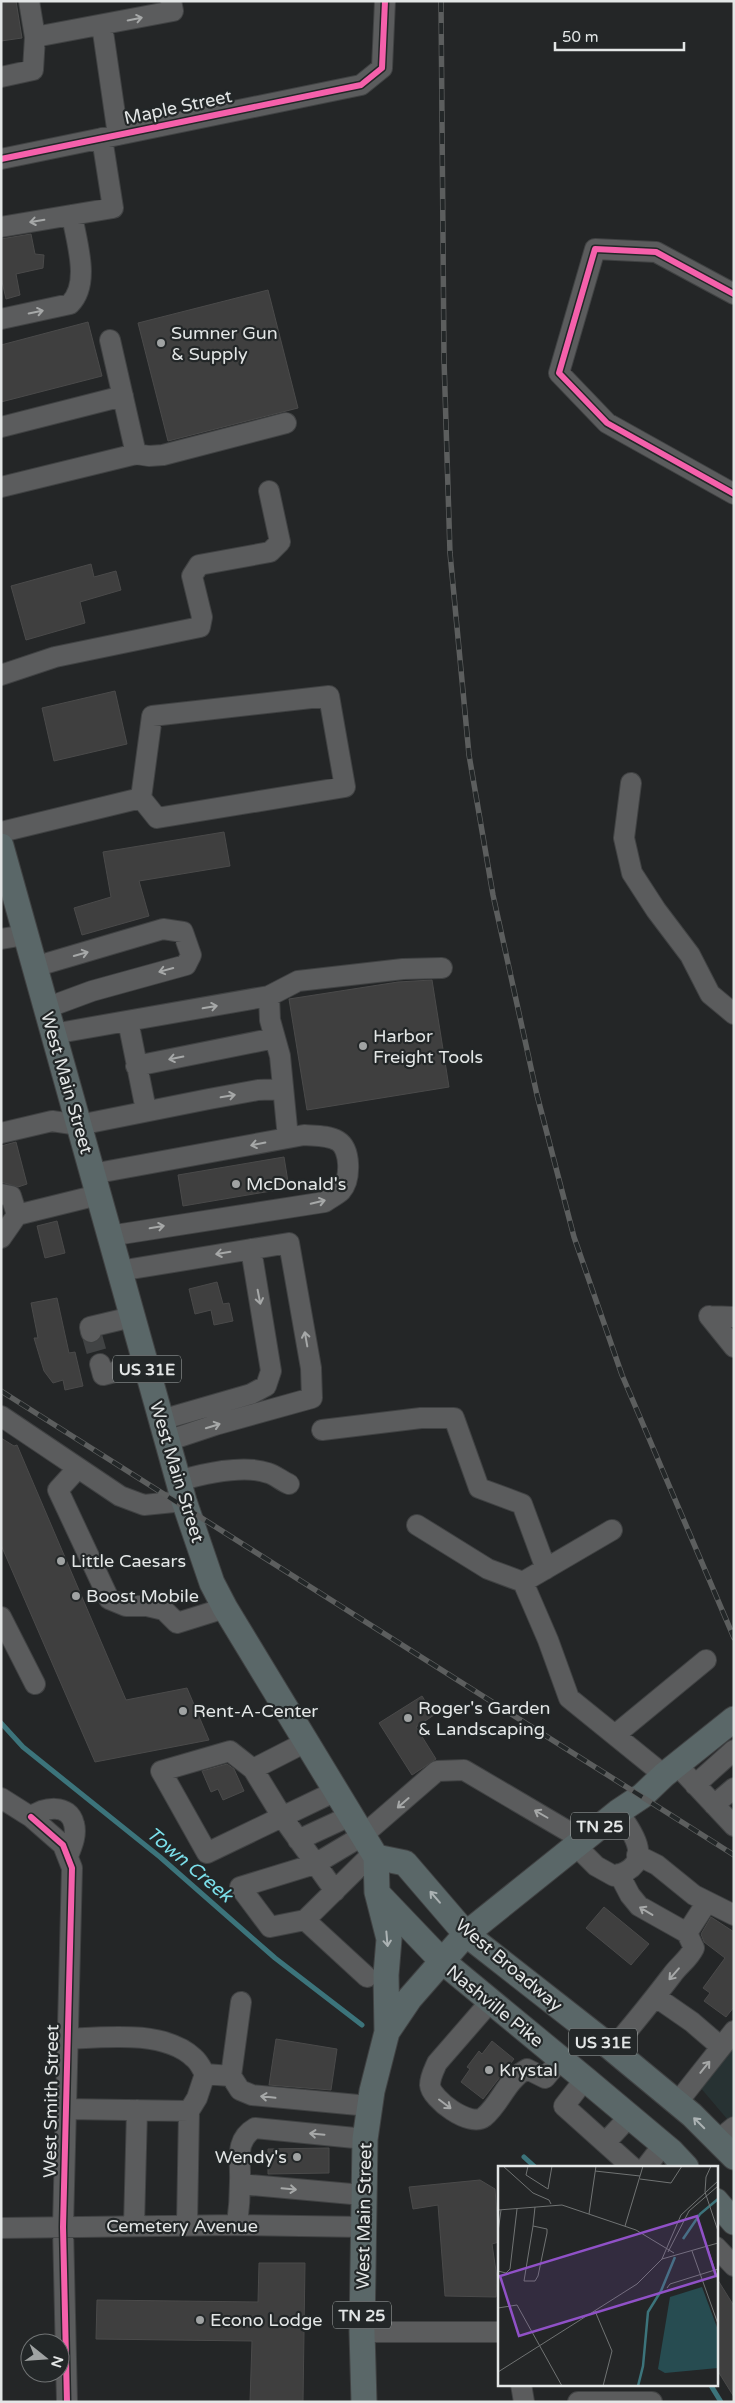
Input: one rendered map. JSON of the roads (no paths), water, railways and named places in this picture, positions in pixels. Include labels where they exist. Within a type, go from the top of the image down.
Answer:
[{"type":"main road","name":"West Main Street","points":[[1,846],[181,1491],[212,1583],[225,1608],[365,1841],[389,1939],[386,1975],[387,2032],[369,2106],[365,2139],[362,2332],[364,2402]]},
{"type":"main road","name":"TN 25","points":[[387,2032],[410,1998],[466,1934],[618,1812],[642,1796],[670,1770],[732,1723]]},
{"type":"main road","name":"West Broadway","points":[[365,1841],[405,1863],[466,1934],[728,2142]]},
{"type":"main road","name":"US 31E","points":[[376,1892],[442,1961]]},
{"type":"main road","name":"Nashville Pike","points":[[442,1961],[585,2079],[685,2166]]},
{"type":"street","points":[[1,77],[33,70],[44,36],[29,1]]},
{"type":"street","name":"Maple Street","points":[[1,158],[361,85],[382,68],[385,1]]},
{"type":"street","points":[[44,36],[102,25],[172,6]]},
{"type":"street","points":[[1,227],[113,208],[102,25]]},
{"type":"street","points":[[1,319],[70,304],[77,297],[81,273],[72,215]]},
{"type":"street","points":[[734,294],[656,252],[595,249],[559,373],[607,423],[734,494]]},
{"type":"street","points":[[110,340],[136,454]]},
{"type":"street","points":[[1,427],[123,396]]},
{"type":"street","points":[[1,487],[136,454],[149,456],[164,455],[286,423]]},
{"type":"street","points":[[1,675],[55,657],[200,627],[202,617],[192,576],[199,565],[270,552],[280,542],[269,491]]},
{"type":"street","points":[[329,696],[346,787],[156,818],[141,798],[152,716],[329,696]]},
{"type":"street","points":[[631,783],[624,838],[632,873],[656,910],[690,955],[710,994],[734,1014]]},
{"type":"street","points":[[1,832],[141,798]]},
{"type":"street","points":[[34,967],[163,929],[183,932],[191,956],[186,965],[92,991],[46,1008]]},
{"type":"street","points":[[1,939],[26,935]]},
{"type":"street","points":[[53,1034],[269,996],[298,981],[386,971],[442,968]]},
{"type":"street","points":[[269,996],[270,1020],[280,1056],[288,1138]]},
{"type":"street","points":[[128,1021],[146,1110]]},
{"type":"street","points":[[136,1066],[275,1038]]},
{"type":"street","points":[[1,1133],[52,1121],[78,1125],[146,1110],[258,1090],[282,1089]]},
{"type":"street","points":[[1,1238],[16,1214],[95,1184],[304,1135],[330,1137],[340,1142],[346,1155],[349,1174],[342,1190],[324,1202],[109,1236]]},
{"type":"street","points":[[1,1194],[11,1196],[16,1214]]},
{"type":"street","points":[[119,1271],[289,1243],[311,1368],[312,1398],[215,1425],[164,1431]]},
{"type":"street","points":[[164,1431],[266,1386],[271,1371],[251,1249]]},
{"type":"street","points":[[734,1317],[709,1316],[734,1347]]},
{"type":"street","points":[[91,1332],[90,1327],[132,1317]]},
{"type":"street","points":[[100,1364],[103,1375],[145,1364]]},
{"type":"street","points":[[1,1416],[120,1496],[144,1505],[181,1491],[207,1472],[243,1470],[267,1472],[289,1484]]},
{"type":"street","points":[[322,1430],[421,1418],[454,1418],[479,1488],[522,1504],[546,1569]]},
{"type":"street","points":[[78,1468],[58,1490],[109,1599],[126,1606],[147,1606],[164,1610],[177,1622],[225,1608]]},
{"type":"street","points":[[417,1525],[488,1569],[523,1582],[548,1640],[569,1698],[615,1735],[695,1785],[734,1826]]},
{"type":"street","points":[[523,1582],[612,1530]]},
{"type":"street","points":[[1,1617],[35,1684]]},
{"type":"street","points":[[615,1735],[706,1660]]},
{"type":"street","points":[[253,1769],[306,1742]]},
{"type":"street","points":[[695,1785],[734,1750]]},
{"type":"street","points":[[335,1891],[283,1818],[253,1769],[230,1751],[161,1772],[207,1854],[283,1818],[336,1791]]},
{"type":"street","points":[[365,1841],[315,1864],[240,1887],[270,1927],[305,1920],[335,1891],[365,1841],[437,1771],[464,1770],[580,1843],[596,1866],[614,1876],[636,1861],[639,1848],[634,1834],[618,1812]]},
{"type":"street","points":[[714,1805],[734,1788]]},
{"type":"street","name":"West Smith Street","points":[[1,1798],[31,1817],[63,1845],[72,1868],[64,2227],[67,2402]]},
{"type":"street","points":[[31,1817],[46,1809],[56,1808],[67,1812],[74,1824],[74,1841],[68,1856]]},
{"type":"street","points":[[298,1840],[365,1841]]},
{"type":"street","points":[[638,1855],[658,1866],[694,1896],[734,1914]]},
{"type":"street","points":[[612,2049],[656,1997],[673,1973],[688,1959],[694,1948],[687,1933],[639,1906],[630,1895],[619,1874]]},
{"type":"street","points":[[687,1933],[706,1902]]},
{"type":"street","points":[[305,1920],[367,1977]]},
{"type":"street","points":[[656,1997],[692,2022],[721,2047]]},
{"type":"street","points":[[241,2002],[231,2076],[240,2090],[252,2095],[369,2106]]},
{"type":"street","points":[[490,2002],[437,2063],[432,2074],[430,2086],[437,2098],[463,2117],[473,2120],[483,2118],[516,2075],[527,2069],[545,2078],[561,2059]]},
{"type":"street","points":[[677,2103],[734,2031]]},
{"type":"street","points":[[68,2039],[104,2037],[166,2041],[181,2047],[196,2059],[205,2074],[197,2098],[189,2111],[186,2226]]},
{"type":"street","points":[[205,2074],[231,2076]]},
{"type":"street","points":[[585,2079],[564,2106],[631,2166]]},
{"type":"street","points":[[66,2109],[189,2111]]},
{"type":"street","points":[[134,2226],[137,2110]]},
{"type":"street","points":[[605,2143],[628,2117]]},
{"type":"street","points":[[237,2225],[240,2184],[238,2159],[241,2143],[247,2133],[255,2128],[365,2139]]},
{"type":"street","points":[[647,2166],[663,2145]]},
{"type":"street","points":[[240,2184],[363,2195]]},
{"type":"street","name":"Cemetery Avenue","points":[[1,2228],[237,2225],[363,2227]]},
{"type":"street","points":[[718,2249],[734,2266]]},
{"type":"street","points":[[362,2332],[498,2332]]},
{"type":"street","points":[[521,2386],[524,2402]]},
{"type":"street","points":[[578,2402],[652,2402]]},
{"type":"waterway","name":"Town Creek","points":[[1,1723],[23,1747],[160,1857],[275,1958],[362,2025]]},
{"type":"waterway","name":"Town Creek","points":[[524,2157],[534,2166]]},
{"type":"waterway","name":"Town Creek","points":[[711,2386],[721,2402]]},
{"type":"tunnel","points":[[91,1332],[100,1364]]},
{"type":"railway","points":[[441,1],[444,359],[450,553],[469,755],[493,895],[537,1095],[574,1237],[622,1375],[734,1638]]},
{"type":"railway","points":[[1,1391],[734,1855]]},
{"type":"place","name":"Sumner Gun & Supply","points":[[161,343]]},
{"type":"place","name":"Harbor Freight Tools","points":[[363,1046]]},
{"type":"place","name":"McDonald's","points":[[236,1184]]},
{"type":"place","name":"Little Caesars","points":[[61,1561]]},
{"type":"place","name":"Boost Mobile","points":[[76,1596]]},
{"type":"place","name":"Rent-A-Center","points":[[183,1711]]},
{"type":"place","name":"Roger's Garden & Landscaping","points":[[408,1718]]},
{"type":"place","name":"Krystal","points":[[489,2070]]},
{"type":"place","name":"Wendy's","points":[[297,2157]]},
{"type":"place","name":"Econo Lodge","points":[[200,2320]]}]
